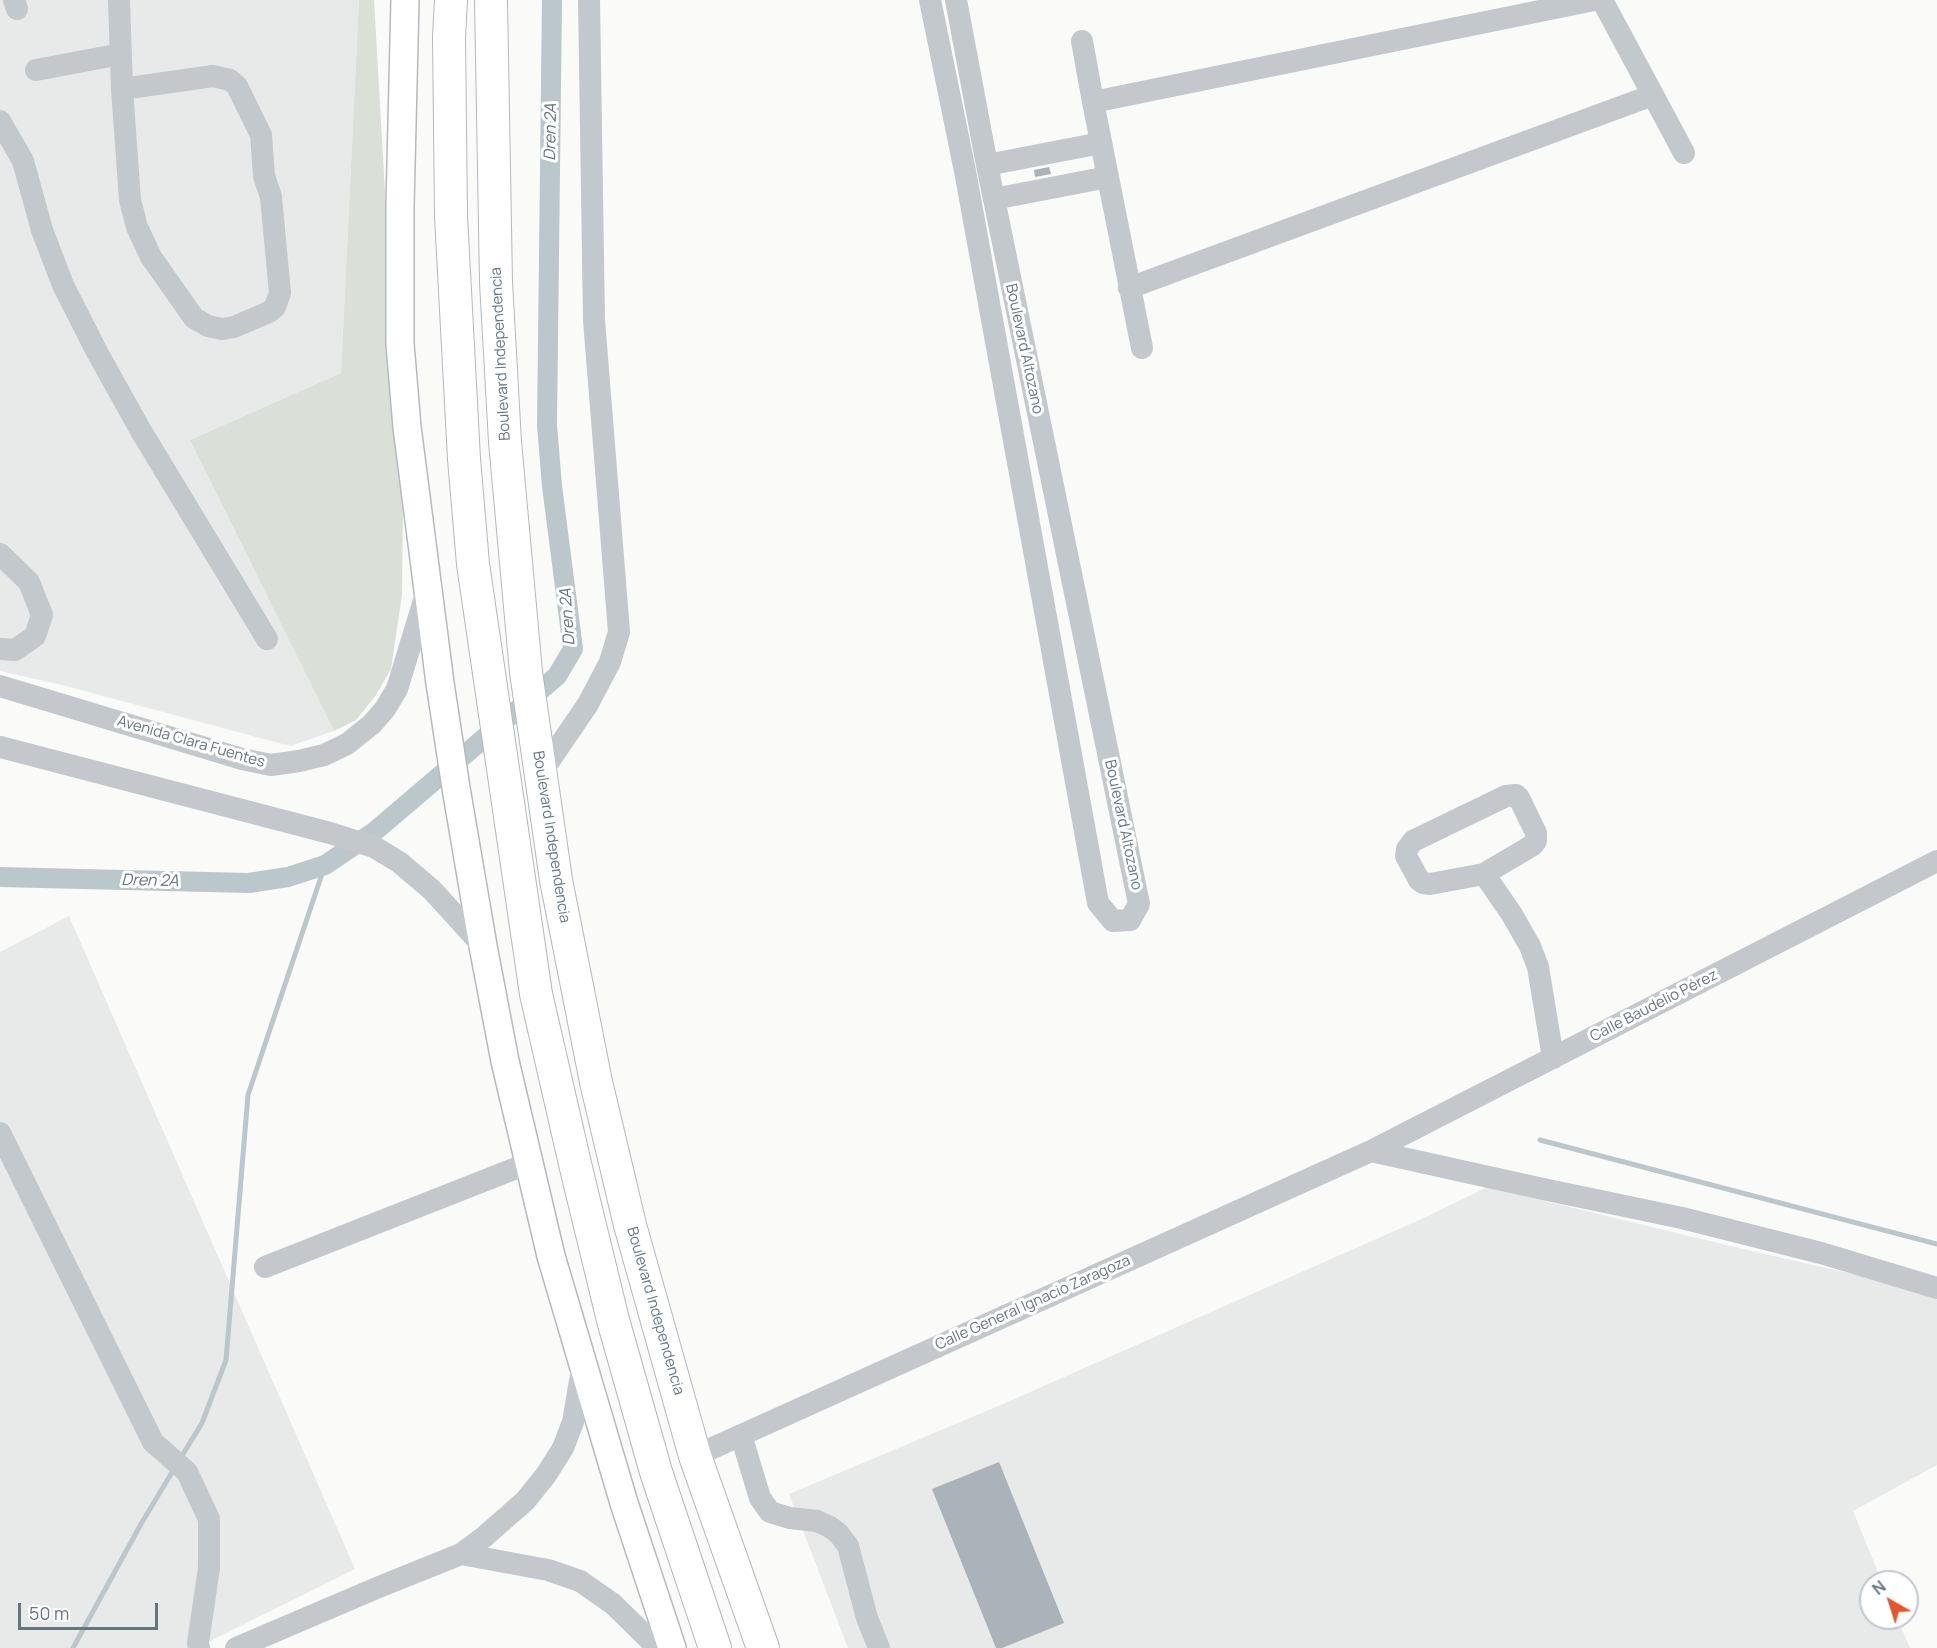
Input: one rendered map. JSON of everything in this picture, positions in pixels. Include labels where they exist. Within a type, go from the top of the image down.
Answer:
[{"type":"highway","points":[[451,0],[449,37],[451,216],[463,435],[473,564],[536,994],[613,1320],[656,1472],[715,1648]]},
{"type":"highway","name":"Boulevard Independencia","points":[[491,0],[496,282],[505,442],[526,672],[556,880],[596,1082],[630,1225],[695,1456],[763,1648]]},
{"type":"main road","points":[[405,0],[400,206],[400,344],[407,427],[456,788],[505,1061],[551,1256],[647,1577],[672,1648]]},
{"type":"street","points":[[119,0],[122,89],[130,201],[137,227],[151,257],[194,318],[208,326],[222,329],[234,327],[269,312],[279,300],[280,293],[271,197],[264,176],[261,135],[237,86],[230,80],[213,76],[122,89]]},
{"type":"street","points":[[541,773],[588,704],[610,662],[619,633],[594,320],[589,0]]},
{"type":"street","name":"Boulevard Altozano","points":[[930,0],[967,183],[1098,903],[1113,921],[1130,920],[1139,903],[993,199],[956,0]]},
{"type":"street","points":[[1093,102],[1593,0]]},
{"type":"street","points":[[1602,0],[1684,153]]},
{"type":"street","points":[[1082,41],[1142,348]]},
{"type":"street","points":[[36,70],[121,54]]},
{"type":"street","points":[[1129,288],[1653,95]]},
{"type":"street","points":[[0,122],[23,161],[42,230],[63,285],[97,352],[141,430],[267,639]]},
{"type":"street","points":[[987,165],[1101,143]]},
{"type":"street","points":[[993,199],[1108,177]]},
{"type":"street","points":[[0,554],[29,582],[42,615],[35,636],[15,651],[0,649]]},
{"type":"street","name":"Avenida Clara Fuentes","points":[[0,686],[242,759],[271,765],[299,760],[324,754],[348,744],[385,710],[397,689],[428,589]]},
{"type":"street","points":[[0,747],[330,833],[374,847],[399,862],[432,890],[483,946]]},
{"type":"street","points":[[1516,795],[1520,798],[1536,833],[1536,841],[1484,874],[1430,884],[1423,883],[1406,856],[1407,849],[1413,841],[1506,796],[1516,795]]},
{"type":"street","name":"Calle Baudelio Pérez","points":[[1371,1151],[1937,861]]},
{"type":"street","points":[[1484,874],[1511,913],[1530,946],[1538,967],[1554,1058]]},
{"type":"street","points":[[0,1133],[153,1443],[187,1472],[209,1519],[209,1568],[199,1648]]},
{"type":"street","points":[[1371,1151],[1682,1218],[1821,1253],[1937,1288]]},
{"type":"street","name":"Calle General Ignacio Zaragoza","points":[[695,1456],[1371,1151]]},
{"type":"street","points":[[265,1267],[529,1163]]},
{"type":"street","points":[[236,1648],[461,1554],[484,1537],[525,1501],[546,1475],[563,1448],[573,1422],[583,1364]]},
{"type":"street","points":[[741,1435],[760,1498],[770,1512],[790,1518],[817,1521],[839,1534],[848,1546],[867,1618],[879,1648]]},
{"type":"street","points":[[461,1554],[548,1570],[580,1581],[613,1604],[658,1648]]},
{"type":"shaded area","points":[[0,0],[359,0],[341,373],[190,440],[334,731],[290,746],[66,686],[0,671]]},
{"type":"shaded area","points":[[359,0],[374,0],[403,506],[402,595],[391,669],[376,695],[356,720],[334,731],[190,440],[341,373]]},
{"type":"shaded area","points":[[69,916],[355,1569],[196,1648],[0,1648],[0,952]]},
{"type":"shaded area","points":[[1487,1187],[1892,1283],[1937,1297],[1937,1465],[1853,1511],[1877,1570],[1859,1570],[1859,1630],[1902,1630],[1910,1648],[848,1648],[789,1494],[1003,1404],[1426,1217]]},
{"type":"building","points":[[1049,167],[1051,174],[1035,177],[1034,170]]},
{"type":"building","points":[[999,1462],[1064,1623],[1002,1648],[996,1648],[932,1489]]},
{"type":"waterway","name":"Dren 2A","points":[[0,877],[249,883],[288,877],[325,865],[374,832],[557,676],[573,649],[552,486],[547,425],[552,0]]},
{"type":"waterway","points":[[180,1459],[202,1423],[226,1360],[248,1095],[325,865]]},
{"type":"waterway","points":[[1540,1140],[1937,1244]]},
{"type":"waterway","points":[[73,1648],[174,1469]]}]
